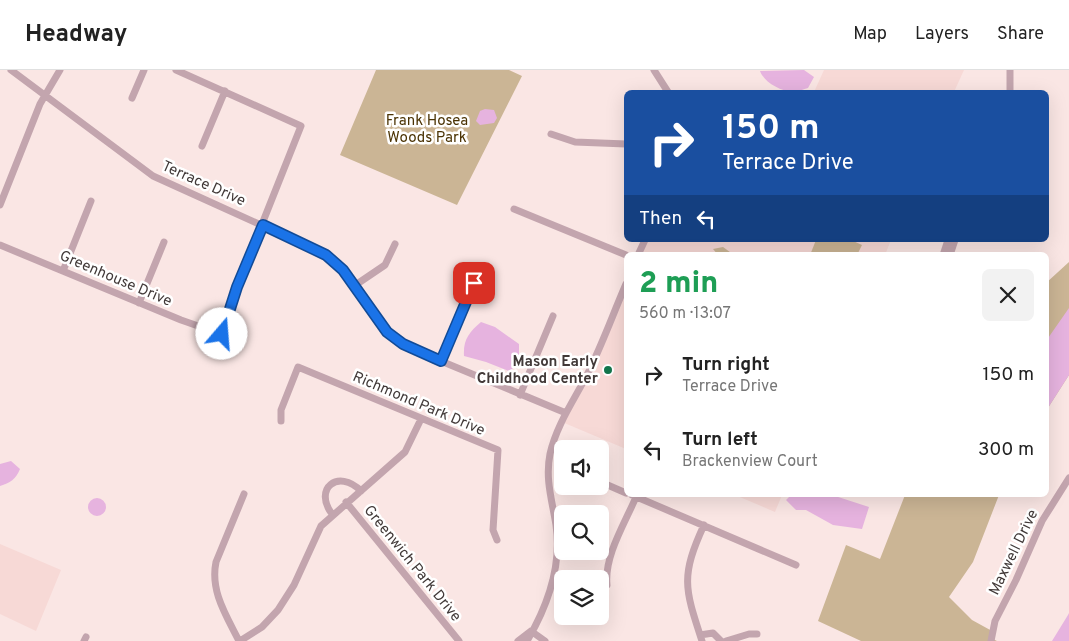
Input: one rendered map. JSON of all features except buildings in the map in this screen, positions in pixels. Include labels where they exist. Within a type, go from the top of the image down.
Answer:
[{"type":"street","name":"Terrace Drive","points":[[11,70],[131,162],[154,176],[326,255],[343,270],[381,325],[394,338],[441,361],[566,414]]},
{"type":"street","points":[[0,205],[35,115],[60,70]]},
{"type":"street","points":[[132,98],[144,70]]},
{"type":"street","points":[[176,70],[301,126],[263,225]]},
{"type":"street","points":[[654,70],[667,90]]},
{"type":"street","points":[[1010,70],[1010,90]]},
{"type":"street","points":[[202,146],[225,91]]},
{"type":"street","points":[[551,134],[575,142],[624,144]]},
{"type":"street","points":[[63,271],[90,200]]},
{"type":"street","points":[[514,208],[624,254]]},
{"type":"street","name":"Greenhouse Drive","points":[[0,245],[139,303],[222,334],[237,287],[263,225]]},
{"type":"street","points":[[139,303],[164,242]]},
{"type":"street","points":[[354,286],[385,265],[395,244]]},
{"type":"street","points":[[441,361],[474,283]]},
{"type":"street","points":[[527,641],[547,601],[555,573],[556,528],[548,488],[548,470],[553,443],[591,365],[624,289]]},
{"type":"street","points":[[520,395],[553,316]]},
{"type":"street","name":"Richmond Park Drive","points":[[281,420],[281,410],[298,367],[498,450],[493,530],[497,540]]},
{"type":"street","points":[[244,494],[216,562],[214,574],[218,596],[239,641],[262,626],[283,604],[317,532],[332,514],[405,452],[420,419]]},
{"type":"street","name":"Maxwell Drive","points":[[991,641],[995,620],[1016,580],[1042,522],[1069,478]]},
{"type":"street","points":[[332,514],[326,505],[325,497],[332,483],[348,480],[361,491]]},
{"type":"street","points":[[609,486],[624,492]]},
{"type":"street","points":[[608,570],[634,497]]},
{"type":"street","points":[[636,497],[796,566]]},
{"type":"street","name":"Greenwich Park Drive","points":[[346,502],[459,641]]},
{"type":"street","points":[[704,526],[689,560],[686,579],[688,598],[701,638],[713,634],[721,641]]},
{"type":"street","points":[[518,641],[531,631]]},
{"type":"street","points":[[531,631],[544,641]]},
{"type":"street","points":[[726,641],[749,634],[757,634]]},
{"type":"shaded area","points":[[804,70],[814,77],[808,88],[783,90],[765,79],[760,71]]},
{"type":"shaded area","points":[[824,70],[964,70],[955,90],[815,90]]},
{"type":"shaded area","points":[[485,109],[494,110],[497,118],[494,123],[480,125],[476,121],[480,111]]},
{"type":"shaded area","points":[[644,242],[890,242],[886,252],[639,252]]},
{"type":"shaded area","name":"Mason Early Childhood Center","points":[[624,288],[624,448],[609,442],[609,440],[605,440],[562,422]]},
{"type":"shaded area","points":[[1069,308],[1069,375],[1049,406],[1049,337]]},
{"type":"shaded area","points":[[481,322],[495,327],[519,344],[519,354],[511,372],[464,356],[468,337]]},
{"type":"shaded area","points":[[11,461],[20,469],[12,480],[0,486],[0,464]]},
{"type":"shaded area","points":[[740,497],[781,497],[775,512]]},
{"type":"shaded area","points":[[789,497],[838,497],[869,507],[862,529],[833,525],[806,510],[796,510],[786,500]]},
{"type":"shaded area","points":[[97,498],[104,500],[106,507],[104,514],[97,516],[90,514],[88,507],[90,500]]},
{"type":"shaded area","points":[[0,544],[61,570],[36,631],[0,614]]},
{"type":"shaded area","points":[[1069,613],[1069,641],[1052,641],[1068,615]]},
{"type":"green space","name":"Frank Hosea Woods Park","points":[[376,70],[509,70],[522,76],[457,205],[340,155]]},
{"type":"green space","points":[[815,242],[855,242],[862,245],[858,252],[811,252]]},
{"type":"green space","points":[[723,247],[730,252],[716,252],[713,249]]},
{"type":"green space","points":[[1069,262],[1069,375],[1049,406],[1049,280]]},
{"type":"green space","points":[[904,497],[998,497],[973,562],[949,597],[972,620],[992,631],[991,638],[997,641],[861,641],[818,621],[846,545],[880,559]]},
{"type":"place","name":"Mason Early Childhood Center","points":[[608,370]]},
{"type":"route","points":[[222,334],[237,287],[263,225],[326,255],[343,270],[387,332],[403,344],[441,361],[474,283]]}]
